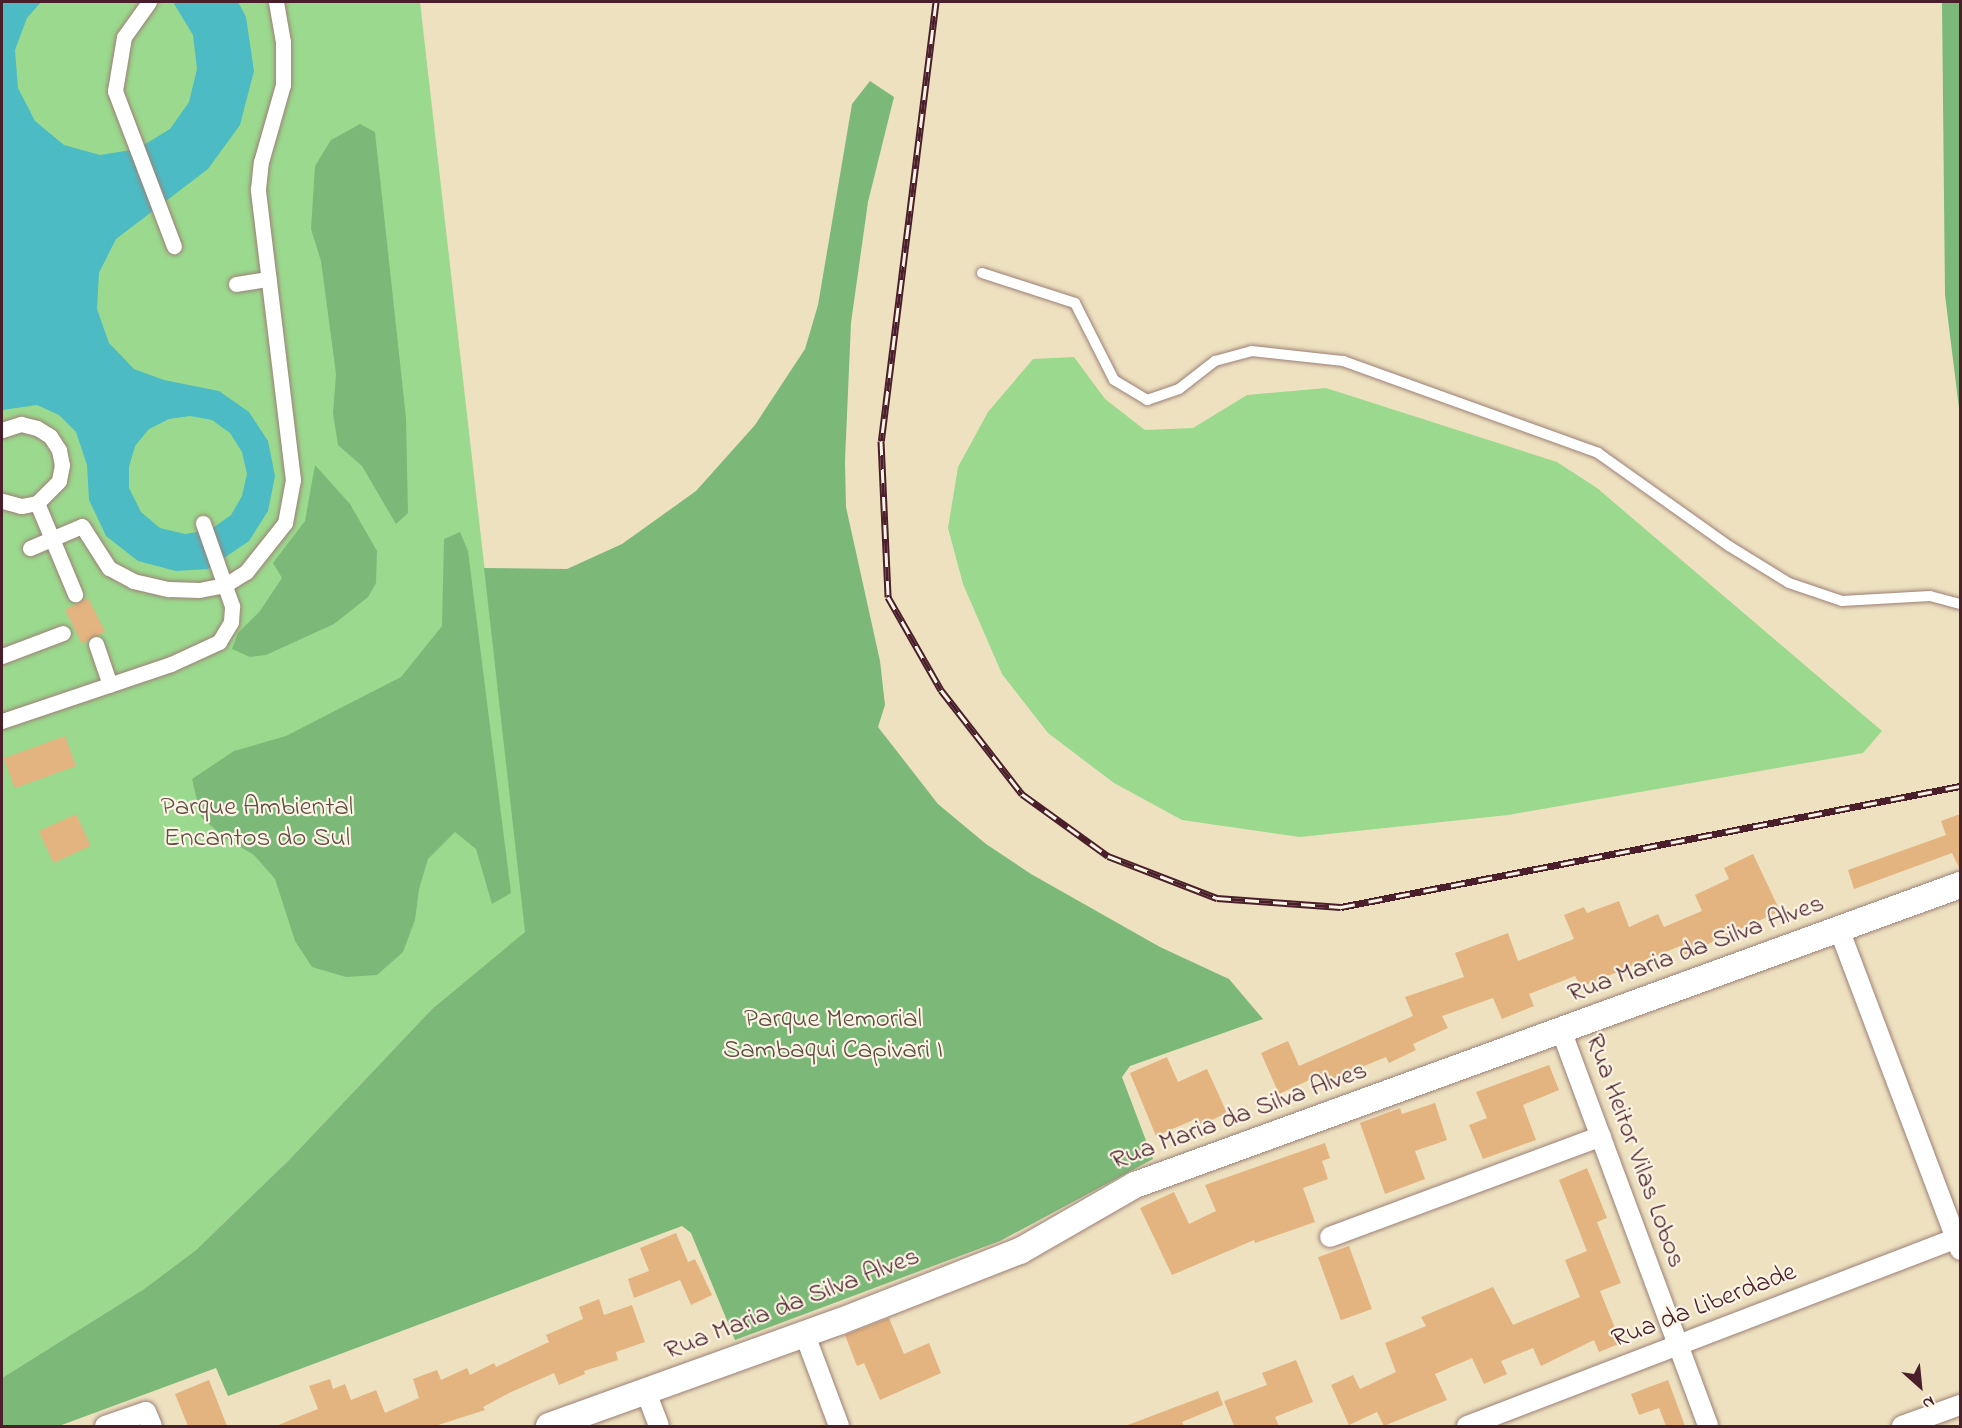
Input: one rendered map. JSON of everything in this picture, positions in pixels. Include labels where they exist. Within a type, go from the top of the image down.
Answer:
[{"type":"street","points":[[149,2],[124,37],[117,62],[115,91],[174,246]]},
{"type":"street","points":[[30,548],[81,526],[110,567],[133,582],[169,589],[225,585],[254,564],[285,524],[293,480],[258,189],[261,162],[283,85],[283,42],[276,2]]},
{"type":"street","points":[[236,284],[269,279]]},
{"type":"street","points":[[2,430],[21,424],[37,428],[50,436],[59,450],[62,465],[59,481],[37,503],[21,506],[2,501]]},
{"type":"street","points":[[37,503],[75,594]]},
{"type":"street","points":[[2,721],[110,685],[219,642],[231,622],[232,606],[203,523]]},
{"type":"street","points":[[2,656],[63,633]]},
{"type":"street","points":[[96,644],[110,685]]},
{"type":"street","name":"Rua Maria da Silva Alves","points":[[549,1426],[805,1335],[1040,1242],[1091,1207],[1135,1185],[1960,885]]},
{"type":"street","points":[[1839,929],[1959,1242]]},
{"type":"street","name":"Rua Heitor Vilas Lobos","points":[[1561,1030],[1708,1426]]},
{"type":"street","points":[[1330,1238],[1601,1136]]},
{"type":"street","name":"Rua da Liberdade","points":[[1467,1426],[1678,1345],[1959,1242]]},
{"type":"street","points":[[805,1335],[839,1426]]},
{"type":"street","points":[[646,1392],[659,1426]]},
{"type":"street","points":[[1902,1426],[1960,1405]]},
{"type":"street","points":[[105,1426],[146,1412],[152,1426]]},
{"type":"lane","points":[[982,273],[1075,303],[1114,380],[1147,400],[1179,389],[1215,361],[1252,351],[1343,361],[1598,453],[1729,546],[1789,583],[1842,601],[1930,596],[1960,604]]},
{"type":"green space","name":"Parque Ambiental Encantos do Sul","points":[[2,2],[420,2],[526,932],[432,1009],[289,1160],[196,1250],[144,1289],[2,1378]]},
{"type":"green space","points":[[1942,2],[1960,2],[1960,416],[1945,295]]},
{"type":"green space","name":"Parque Memorial Sambaqui Capivari I","points":[[870,81],[894,97],[868,202],[851,323],[845,461],[846,507],[880,661],[885,705],[878,727],[938,804],[986,844],[1031,874],[1160,947],[1229,979],[1263,1019],[1130,1066],[1122,1077],[1153,1159],[1000,1241],[735,1340],[691,1233],[682,1226],[228,1396],[216,1368],[59,1426],[2,1426],[2,1378],[144,1289],[196,1250],[289,1160],[432,1009],[525,932],[484,568],[567,569],[622,544],[696,491],[755,425],[805,349],[818,305],[852,104]]},
{"type":"green space","points":[[360,124],[375,132],[406,418],[408,513],[396,524],[362,466],[338,445],[333,413],[336,374],[321,261],[311,229],[315,166],[331,140]]},
{"type":"green space","points":[[1074,357],[1105,399],[1145,430],[1193,428],[1247,395],[1326,388],[1557,462],[1597,488],[1882,731],[1863,753],[1508,815],[1300,837],[1182,820],[1114,783],[1048,733],[1002,674],[963,584],[948,528],[958,467],[988,412],[1033,359]]},
{"type":"green space","points":[[315,465],[350,504],[377,551],[376,583],[368,597],[334,624],[266,655],[250,657],[232,649],[238,633],[260,611],[282,578],[273,563],[305,521]]},
{"type":"green space","points":[[460,532],[468,551],[511,893],[492,904],[476,849],[455,832],[428,859],[419,889],[415,920],[403,952],[377,975],[346,977],[312,967],[295,941],[275,879],[254,855],[225,838],[201,817],[192,779],[234,751],[286,736],[401,677],[442,626],[444,539]]},
{"type":"water","points":[[2,2],[41,2],[27,18],[15,50],[18,88],[35,121],[64,145],[100,155],[137,149],[170,129],[189,102],[197,69],[193,35],[173,2],[238,2],[246,17],[254,71],[240,125],[208,169],[116,239],[99,273],[97,309],[109,343],[134,369],[164,380],[219,391],[249,412],[268,441],[275,476],[268,511],[249,541],[208,569],[176,571],[138,561],[106,536],[89,500],[87,465],[76,432],[59,415],[37,405],[2,410]],"holes":[[[190,416],[212,420],[230,433],[242,452],[247,474],[242,496],[231,515],[210,530],[185,534],[160,528],[141,512],[129,488],[129,467],[135,446],[149,429],[169,419]]]},
{"type":"building","points":[[88,598],[105,632],[82,644],[65,610]]},
{"type":"building","points":[[65,736],[76,766],[15,788],[4,758]]},
{"type":"building","points":[[76,814],[91,846],[54,863],[39,831]]},
{"type":"building","points":[[1960,814],[1960,870],[1952,853],[1854,889],[1848,870],[1946,835],[1941,821]]},
{"type":"building","points":[[1753,854],[1780,911],[1684,955],[1680,946],[1581,987],[1575,976],[1529,994],[1534,1006],[1502,1019],[1493,998],[1442,1016],[1448,1028],[1413,1044],[1416,1050],[1389,1063],[1386,1057],[1321,1084],[1318,1076],[1279,1094],[1261,1053],[1288,1041],[1299,1066],[1413,1016],[1405,997],[1464,977],[1455,953],[1508,933],[1518,961],[1574,939],[1564,915],[1584,907],[1587,913],[1619,901],[1629,927],[1658,914],[1664,927],[1702,911],[1695,895],[1729,879],[1724,868]]},
{"type":"building","points":[[1167,1057],[1178,1082],[1207,1069],[1227,1113],[1201,1125],[1198,1118],[1156,1136],[1130,1073]]},
{"type":"building","points":[[1549,1065],[1559,1090],[1523,1105],[1536,1140],[1483,1159],[1469,1125],[1487,1118],[1476,1092]]},
{"type":"building","points":[[1435,1103],[1447,1140],[1415,1151],[1425,1179],[1385,1194],[1360,1123],[1400,1108],[1402,1114]]},
{"type":"building","points":[[1325,1143],[1330,1158],[1322,1161],[1328,1179],[1303,1188],[1315,1222],[1255,1243],[1254,1240],[1172,1275],[1140,1208],[1174,1192],[1189,1224],[1216,1211],[1205,1185]]},
{"type":"building","points":[[1587,1168],[1607,1218],[1597,1222],[1621,1283],[1600,1291],[1621,1343],[1599,1352],[1594,1340],[1541,1366],[1533,1348],[1501,1361],[1507,1374],[1484,1384],[1472,1358],[1435,1374],[1447,1400],[1384,1426],[1377,1412],[1349,1425],[1331,1385],[1353,1375],[1360,1389],[1396,1372],[1385,1343],[1426,1326],[1421,1317],[1493,1287],[1513,1325],[1580,1297],[1565,1260],[1587,1251],[1559,1180]]},
{"type":"building","points":[[676,1233],[688,1262],[695,1259],[712,1295],[691,1305],[680,1280],[634,1298],[628,1279],[649,1271],[640,1248]]},
{"type":"building","points":[[1349,1246],[1372,1309],[1341,1320],[1318,1257]]},
{"type":"building","points":[[599,1299],[604,1315],[632,1305],[645,1342],[616,1352],[618,1360],[584,1371],[585,1374],[559,1385],[554,1373],[509,1393],[483,1407],[485,1410],[435,1426],[276,1426],[318,1409],[309,1386],[330,1379],[333,1389],[345,1384],[351,1400],[376,1390],[385,1413],[419,1398],[413,1379],[437,1370],[441,1380],[467,1368],[470,1375],[494,1363],[496,1367],[549,1342],[546,1335],[583,1319],[579,1307]]},
{"type":"building","points":[[889,1318],[904,1354],[929,1343],[941,1373],[880,1400],[864,1363],[857,1366],[845,1335]]},
{"type":"building","points":[[1296,1360],[1313,1402],[1275,1417],[1279,1426],[1234,1426],[1224,1401],[1267,1385],[1262,1373]]},
{"type":"building","points":[[209,1380],[227,1426],[188,1426],[175,1394]]},
{"type":"building","points":[[1668,1380],[1685,1426],[1666,1426],[1659,1408],[1639,1415],[1631,1394]]},
{"type":"building","points":[[1218,1391],[1223,1405],[1182,1422],[1184,1426],[1125,1426]]},
{"type":"railway","points":[[936,2],[881,441],[888,597],[941,690],[1022,794],[1108,856],[1217,898],[1341,907],[1960,786]]}]
